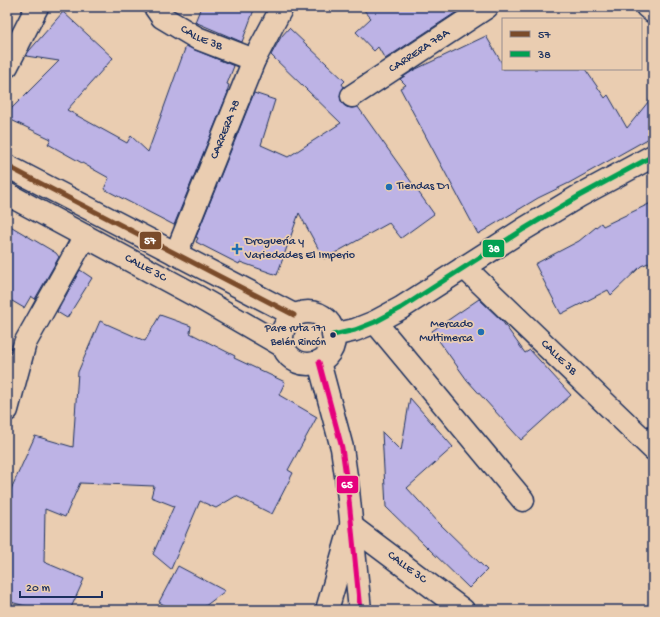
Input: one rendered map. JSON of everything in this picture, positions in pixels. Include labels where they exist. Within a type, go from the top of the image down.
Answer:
[{"type":"street","points":[[7,66],[37,7]]},
{"type":"street","name":"CALLE 3B","points":[[155,7],[162,18],[196,38],[254,60]]},
{"type":"street","name":"CARRERA 78","points":[[176,254],[254,60],[282,7]]},
{"type":"street","name":"CARRERA 78A","points":[[352,96],[487,7]]},
{"type":"street","points":[[647,7],[653,12]]},
{"type":"street","points":[[333,334],[356,330],[375,322],[579,196],[653,156]]},
{"type":"street","points":[[7,166],[294,315]]},
{"type":"street","name":"CALLE 3C","points":[[7,194],[283,346]]},
{"type":"street","points":[[7,410],[25,344],[85,236]]},
{"type":"street","name":"CALLE 3B","points":[[464,267],[653,449]]},
{"type":"street","points":[[311,311],[318,314],[329,323],[333,334],[333,345],[330,352],[319,362],[310,364],[301,363],[293,360],[287,354],[283,346],[283,328],[294,315],[311,311]]},
{"type":"street","points":[[375,322],[523,500]]},
{"type":"street","points":[[319,362],[342,448],[348,490],[350,526],[360,610]]},
{"type":"street","points":[[327,610],[350,526]]},
{"type":"street","name":"CALLE 3C","points":[[350,526],[463,610]]},
{"type":"building","points":[[201,7],[255,7],[242,42],[195,22]]},
{"type":"building","points":[[361,7],[464,7],[385,59],[378,47],[374,51],[356,32],[371,18]]},
{"type":"building","points":[[63,12],[113,58],[67,110],[127,143],[131,136],[148,152],[186,46],[234,66],[227,84],[229,85],[227,92],[229,90],[174,225],[104,189],[109,178],[48,144],[51,139],[7,118],[7,113],[59,61],[26,56]]},
{"type":"building","points":[[289,28],[345,81],[342,84],[344,87],[340,96],[342,103],[347,107],[358,107],[434,214],[401,238],[389,223],[324,259],[299,213],[277,275],[240,262],[239,264],[196,242],[198,238],[196,237],[254,93],[275,100],[261,145],[288,157],[341,123],[271,55],[281,37]]},
{"type":"building","points":[[486,36],[502,63],[502,70],[586,70],[605,98],[608,95],[627,128],[653,96],[653,136],[569,183],[538,198],[478,234],[400,88],[406,85],[400,79],[414,70]]},
{"type":"building","points":[[653,202],[653,261],[641,266],[611,295],[608,290],[561,314],[535,264],[579,241],[601,223],[603,226]]},
{"type":"building","points":[[7,224],[56,253],[59,257],[35,299],[31,296],[24,308],[7,298]]},
{"type":"building","points":[[80,270],[92,278],[67,318],[57,312]]},
{"type":"building","points":[[479,299],[502,321],[525,353],[530,350],[571,395],[521,440],[467,380],[432,331]]},
{"type":"building","points":[[160,315],[191,326],[190,333],[235,356],[234,358],[285,382],[279,395],[317,417],[288,470],[293,473],[272,514],[236,496],[216,508],[200,501],[171,569],[153,554],[174,506],[151,497],[154,486],[80,483],[65,517],[45,509],[44,562],[84,579],[70,610],[40,610],[7,601],[7,498],[35,436],[73,447],[78,372],[100,321],[145,341]]},
{"type":"building","points":[[410,398],[453,447],[407,488],[439,523],[487,570],[469,588],[386,507],[382,432],[401,451]]},
{"type":"building","points":[[178,566],[225,591],[200,610],[173,610],[159,602]]},
{"type":"transit line","name":"38","points":[[333,335],[355,330],[375,322],[401,308],[524,229],[579,196],[653,156]]},
{"type":"transit line","name":"57","points":[[7,166],[294,315]]},
{"type":"transit line","name":"65","points":[[319,362],[342,448],[348,490],[360,610]]},
{"type":"place","name":"Tiendas D1","points":[[389,187]]},
{"type":"place","name":"Droguería y Variedades El Imperio","points":[[237,249]]},
{"type":"place","name":"Mercado Multimerca","points":[[481,332]]},
{"type":"place","name":"Pare ruta 171 Belén Rincón","points":[[333,335]]}]
